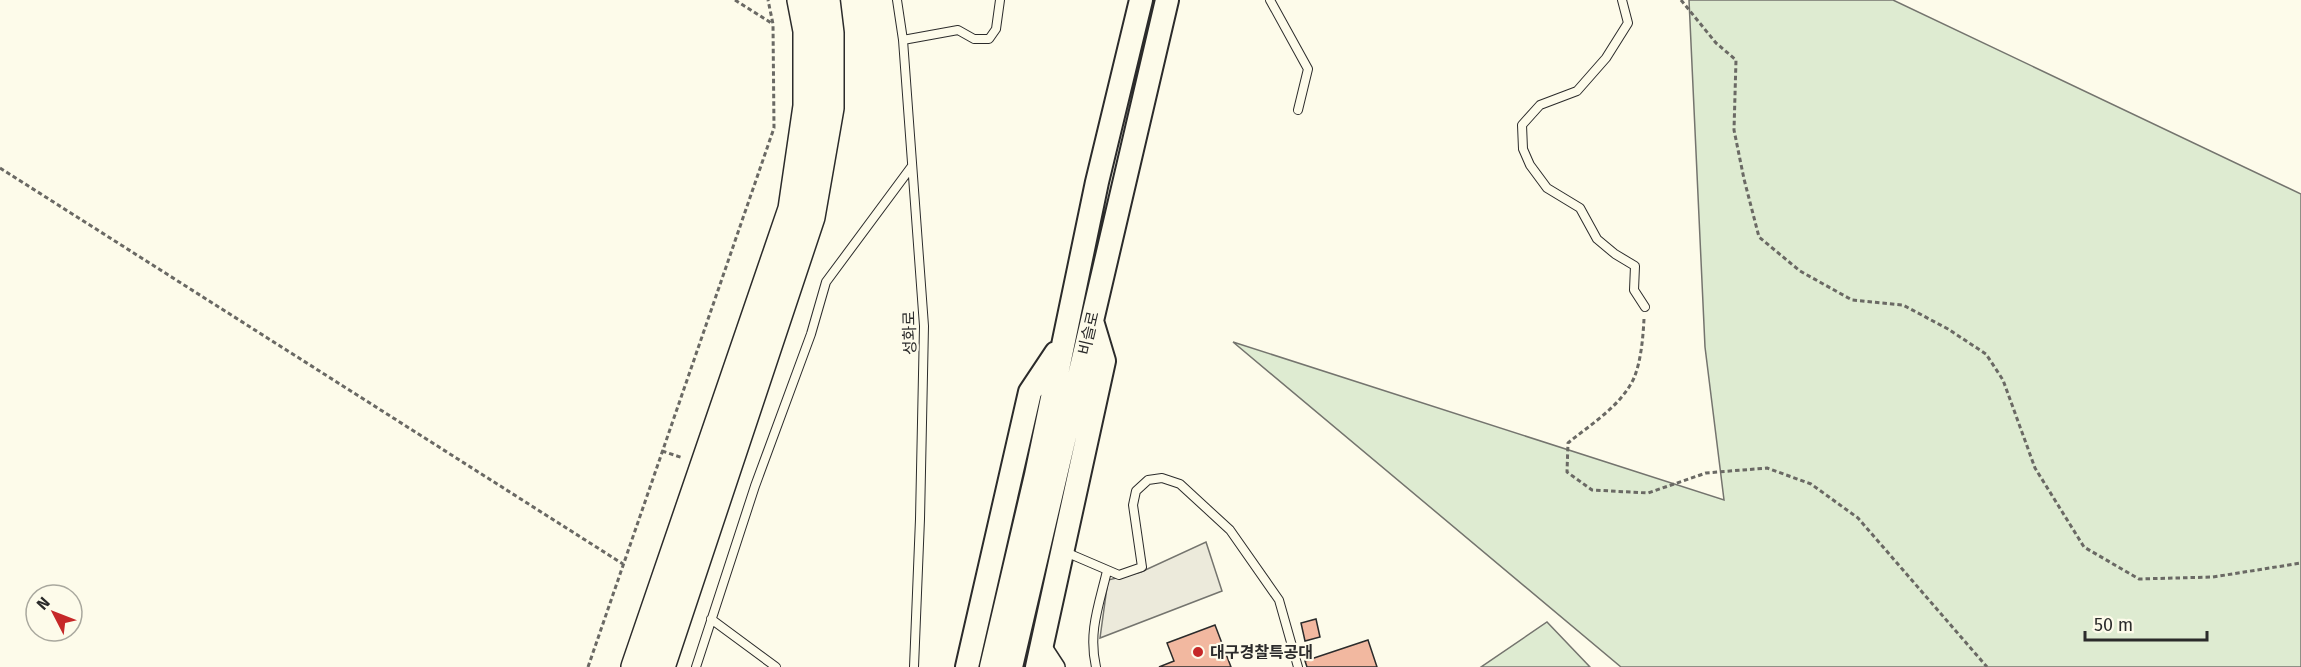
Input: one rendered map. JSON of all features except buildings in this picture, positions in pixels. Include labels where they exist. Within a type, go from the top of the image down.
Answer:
[{"type":"highway","points":[[635,667],[792,209],[807,106],[807,31],[801,0]]},
{"type":"highway","points":[[661,667],[811,217],[830,108],[830,33],[826,0]]},
{"type":"main road","name":"비슬로","points":[[1011,667],[1046,476],[1063,342],[1097,182],[1141,0]]},
{"type":"main road","name":"비슬로","points":[[991,667],[1091,319],[1167,0]]},
{"type":"main road","points":[[1037,667],[1104,361],[1091,319]]},
{"type":"main road","points":[[967,667],[1030,392],[1063,342]]},
{"type":"street","points":[[1042,644],[1057,667]]},
{"type":"lane","name":"성화로","points":[[897,0],[903,40],[924,326],[914,667]]},
{"type":"lane","points":[[903,40],[958,30],[974,39],[989,39],[996,29],[1000,0]]},
{"type":"lane","points":[[1270,0],[1308,69],[1298,110]]},
{"type":"lane","points":[[1622,0],[1628,23],[1606,58],[1577,92],[1540,105],[1528,118],[1522,125],[1523,149],[1530,165],[1547,188],[1580,208],[1598,239],[1615,254],[1635,266],[1634,290],[1645,307]]},
{"type":"lane","points":[[696,667],[755,486],[810,334],[825,282],[912,166]]},
{"type":"lane","points":[[1062,551],[1119,575],[1142,567],[1133,505],[1136,491],[1148,480],[1162,478],[1180,484],[1230,530],[1279,600],[1298,667]]},
{"type":"lane","points":[[1096,667],[1092,648],[1092,630],[1107,571]]},
{"type":"lane","points":[[711,619],[776,667]]},
{"type":"path","points":[[735,0],[773,24]]},
{"type":"path","points":[[588,667],[774,128],[773,24],[768,0]]},
{"type":"path","points":[[1681,0],[1716,43],[1736,60],[1734,130],[1759,237],[1800,271],[1852,300],[1903,305],[1948,329],[1986,354],[2003,381],[2035,468],[2084,547],[2139,579],[2213,577],[2301,563]]},
{"type":"path","points":[[0,168],[623,564]]},
{"type":"path","points":[[1645,307],[1643,339],[1634,378],[1615,405],[1568,442],[1567,472],[1592,490],[1648,493],[1706,473],[1767,468],[1811,484],[1858,518],[1987,667]]},
{"type":"path","points":[[662,451],[688,460]]},
{"type":"green space","points":[[1689,0],[1893,0],[2301,194],[2301,667],[1621,667],[1233,342],[1724,500],[1705,347]]},
{"type":"green space","points":[[1547,622],[1590,667],[1481,667]]},
{"type":"shaded area","points":[[1206,542],[1222,591],[1100,638],[1108,580],[1141,572]]},
{"type":"place","name":"대구경찰특공대","points":[[1198,652]]}]
